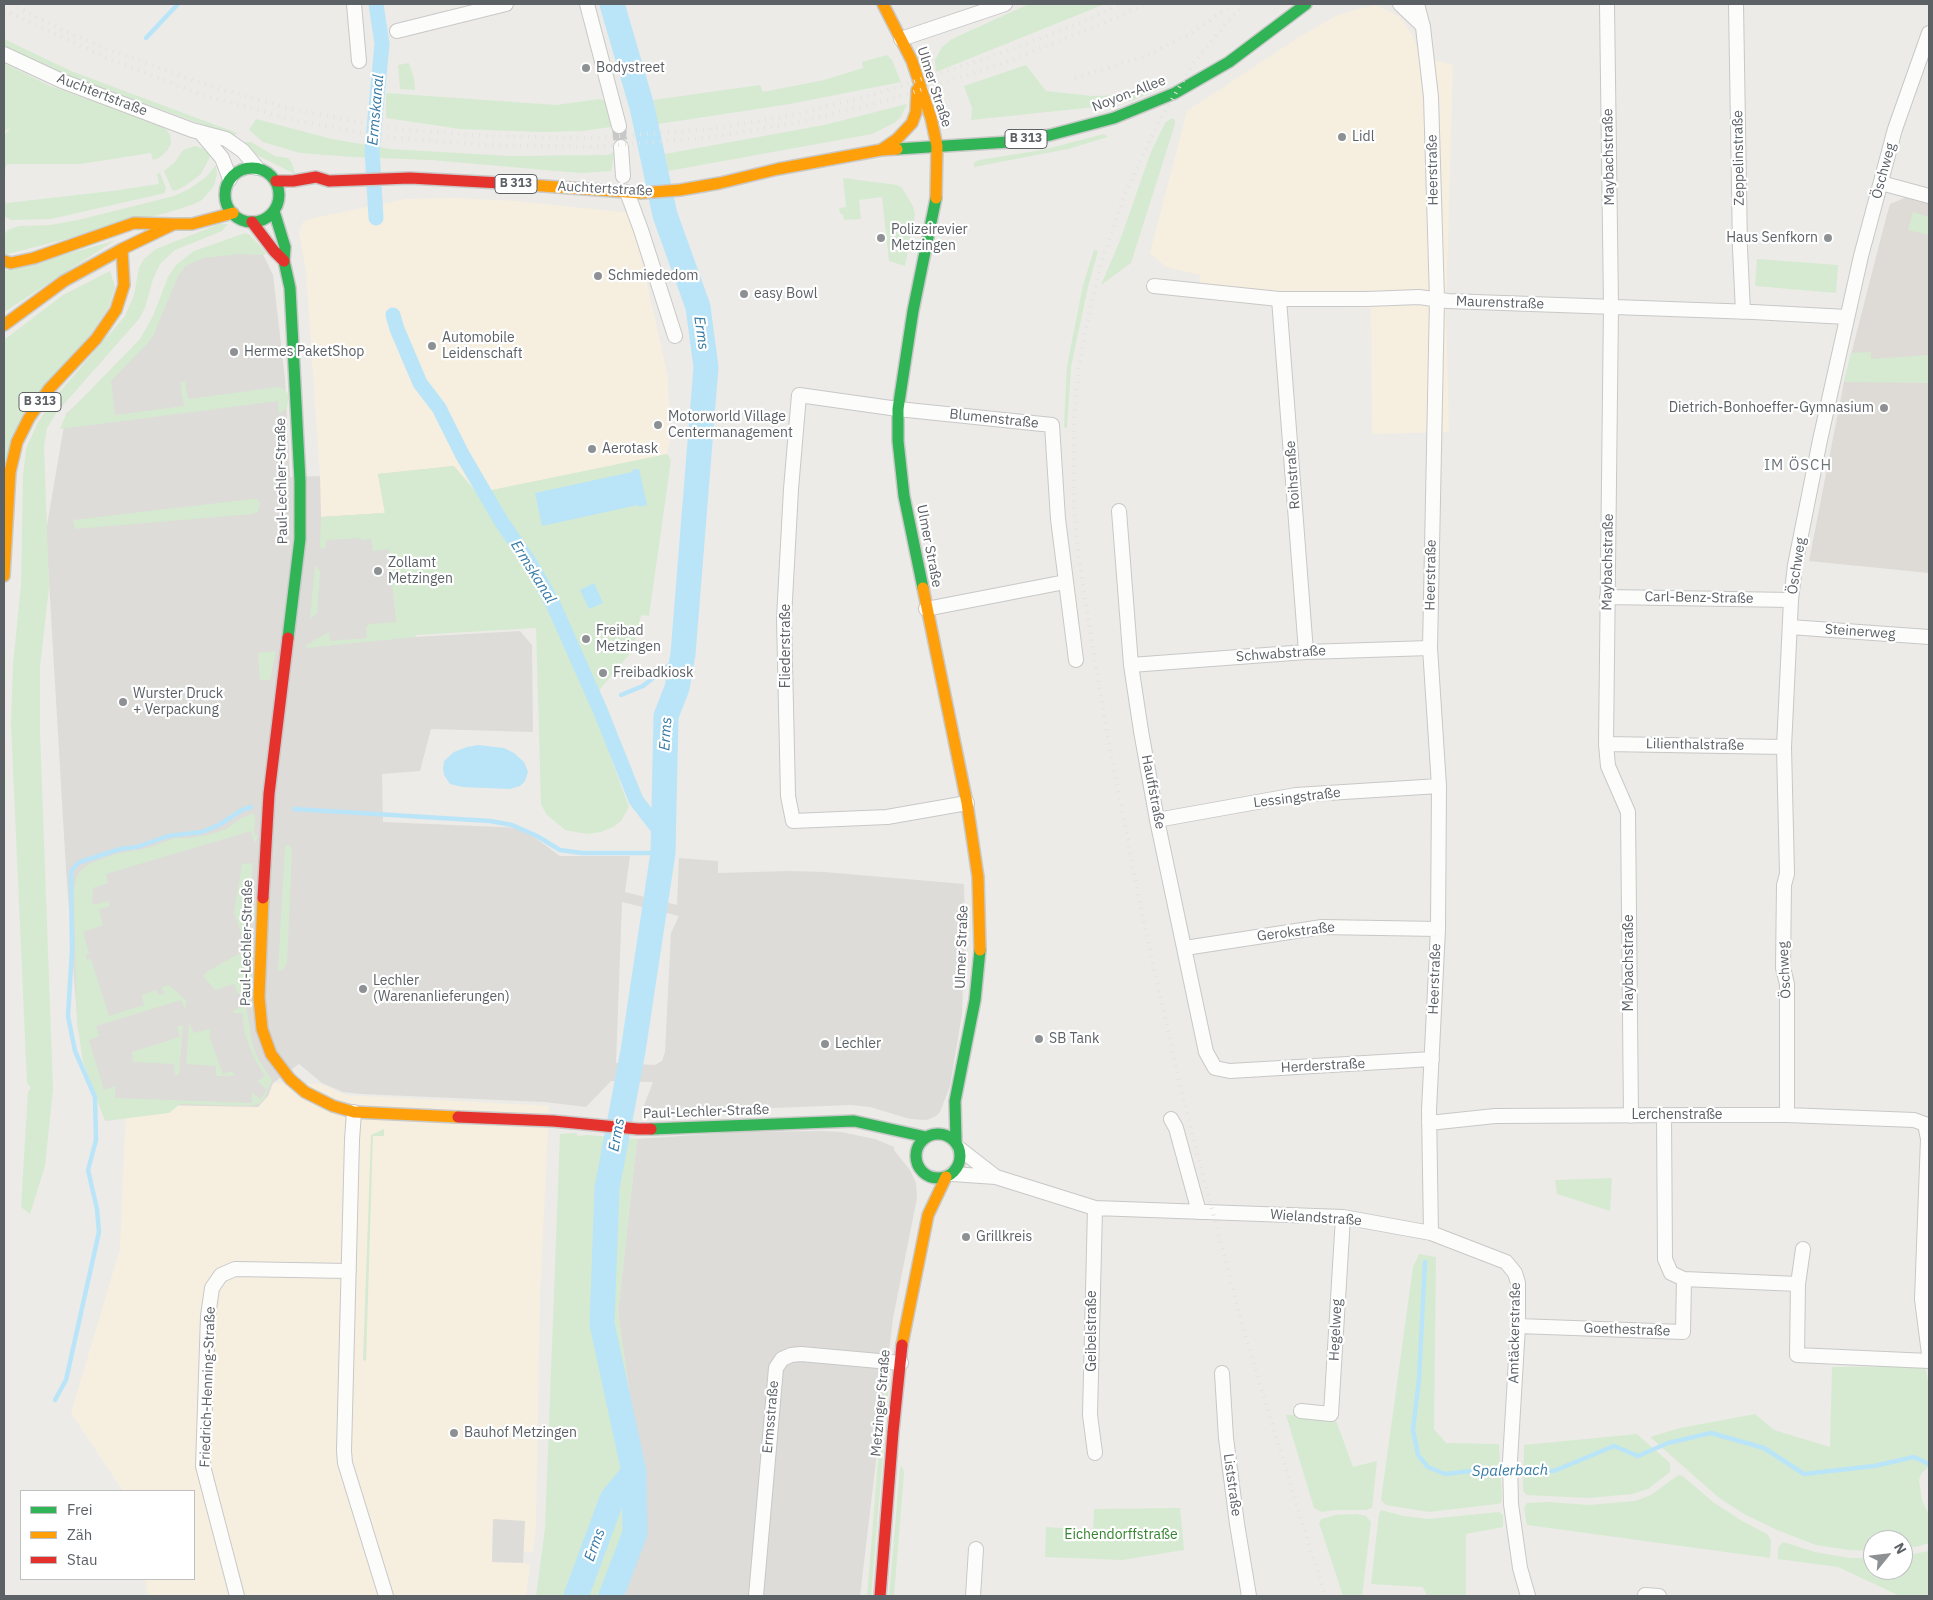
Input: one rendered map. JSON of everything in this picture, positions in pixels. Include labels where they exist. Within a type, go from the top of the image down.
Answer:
[{"type":"main road","name":"Ulmer Straße","points":[[883,4],[917,76],[931,118],[937,146],[936,199],[913,311],[898,409],[900,472],[926,609],[967,803],[978,877],[980,957],[975,1000],[955,1100],[960,1163],[949,1175]]},
{"type":"main road","name":"Noyon-Allee","points":[[937,146],[1009,142],[1050,135],[1114,118],[1175,92],[1229,62],[1307,4]]},
{"type":"main road","points":[[881,150],[897,139],[912,122],[916,112],[917,76]]},
{"type":"main road","name":"Auchtertstraße","points":[[276,181],[293,181],[316,177],[325,185],[363,179],[467,180],[634,193],[680,190],[881,150],[937,146]]},
{"type":"main road","points":[[257,168],[268,173],[276,181],[280,204],[264,219],[252,222],[241,220],[228,207],[225,195],[226,186],[230,178],[240,170],[257,168]]},
{"type":"main road","points":[[212,202],[225,195]]},
{"type":"main road","name":"Paul-Lechler-Straße","points":[[280,204],[285,247],[284,261],[291,302],[300,481],[300,539],[269,794],[264,856],[259,997],[262,1029],[271,1054],[290,1079],[305,1092],[333,1106],[354,1112],[516,1119],[638,1129],[854,1121],[929,1136]]},
{"type":"main road","points":[[4,325],[64,281],[122,249],[176,224],[188,212]]},
{"type":"main road","points":[[4,262],[10,263],[34,258],[134,222],[192,224],[232,213]]},
{"type":"main road","points":[[252,222],[284,261]]},
{"type":"main road","name":"B 313","points":[[4,576],[10,472],[17,442],[29,418],[49,389],[96,339],[116,310],[124,285],[122,249]]},
{"type":"main road","name":"Ulmer Straße","points":[[909,1153],[929,1136],[955,1100]]},
{"type":"main road","points":[[881,1127],[909,1153],[922,1171],[933,1178],[949,1175]]},
{"type":"main road","points":[[929,1136],[945,1134],[958,1146]]},
{"type":"main road","name":"Metzinger Straße","points":[[922,1171],[928,1215]]},
{"type":"main road","name":"Metzinger Straße","points":[[880,1596],[904,1330],[928,1215],[949,1175]]},
{"type":"street","points":[[354,4],[359,61]]},
{"type":"street","points":[[397,31],[480,7],[506,4]]},
{"type":"street","points":[[586,4],[619,126]]},
{"type":"street","points":[[901,39],[1005,4]]},
{"type":"street","points":[[1400,4],[1423,27]]},
{"type":"street","name":"Heerstraße","points":[[1417,4],[1423,27],[1432,102],[1437,299],[1430,648],[1438,786],[1438,930],[1429,1123]]},
{"type":"street","name":"Maybachstraße","points":[[1607,4],[1611,306],[1606,744],[1608,766],[1628,812],[1631,1116]]},
{"type":"street","name":"Zeppelinstraße","points":[[1736,4],[1743,312]]},
{"type":"street","name":"Öschweg","points":[[1787,1115],[1787,984],[1783,968],[1784,885],[1787,874],[1784,747],[1791,600],[1799,546],[1847,317],[1896,129],[1929,33]]},
{"type":"street","name":"Auchtertstraße","points":[[4,54],[62,81],[201,133],[226,139],[243,151],[257,168]]},
{"type":"street","name":"Auchtertstraße","points":[[201,133],[222,158],[230,178]]},
{"type":"street","points":[[621,147],[623,176]]},
{"type":"street","points":[[1881,183],[1929,196]]},
{"type":"street","points":[[634,193],[641,230],[675,336]]},
{"type":"street","name":"Maurenstraße","points":[[1154,286],[1279,298],[1367,299],[1420,297],[1448,302],[1611,306],[1847,317]]},
{"type":"street","name":"Roihstraße","points":[[1279,298],[1306,652]]},
{"type":"street","name":"Fliederstraße","points":[[898,409],[799,395],[791,489],[784,618],[788,796],[793,821],[887,816],[967,803]]},
{"type":"street","name":"Blumenstraße","points":[[898,409],[1052,425],[1058,519],[1076,660]]},
{"type":"street","name":"Hauffstraße","points":[[1119,511],[1131,665],[1141,731],[1157,820],[1186,948],[1206,1052],[1215,1068]]},
{"type":"street","points":[[926,609],[1065,582]]},
{"type":"street","name":"Carl-Benz-Straße","points":[[1607,597],[1791,600]]},
{"type":"street","name":"Steinerweg","points":[[1790,627],[1929,637]]},
{"type":"street","name":"Schwabstraße","points":[[1131,665],[1306,652],[1430,648]]},
{"type":"street","name":"Lilienthalstraße","points":[[1606,744],[1784,747]]},
{"type":"street","name":"Lessingstraße","points":[[1157,820],[1296,795],[1438,786]]},
{"type":"street","name":"Gerokstraße","points":[[1186,948],[1322,927],[1438,930]]},
{"type":"street","name":"Herderstraße","points":[[1215,1068],[1230,1071],[1432,1059]]},
{"type":"street","points":[[354,1112],[344,1430],[345,1462],[386,1596]]},
{"type":"street","points":[[1664,1115],[1665,1259],[1671,1273],[1684,1278],[1798,1284]]},
{"type":"street","name":"Lerchenstraße","points":[[1429,1123],[1495,1116],[1664,1115],[1787,1115],[1927,1122]]},
{"type":"street","points":[[1171,1119],[1176,1128],[1199,1212]]},
{"type":"street","points":[[1927,1122],[1922,1299],[1929,1354]]},
{"type":"street","points":[[1429,1123],[1431,1233]]},
{"type":"street","name":"Wielandstraße","points":[[958,1146],[996,1177]]},
{"type":"street","name":"Wielandstraße","points":[[949,1175],[996,1177],[1095,1208],[1343,1217],[1431,1233]]},
{"type":"street","name":"Geibelstraße","points":[[1095,1208],[1091,1314],[1093,1364],[1090,1415],[1095,1453]]},
{"type":"street","name":"Hegelweg","points":[[1301,1411],[1331,1414],[1343,1217]]},
{"type":"street","name":"Amtäckerstraße","points":[[1431,1233],[1506,1262],[1515,1273],[1518,1283],[1518,1326],[1510,1476],[1511,1504],[1520,1568],[1528,1596]]},
{"type":"street","points":[[1803,1248],[1798,1284],[1797,1355],[1929,1361]]},
{"type":"street","name":"Friedrich-Henning-Straße","points":[[238,1596],[203,1466],[208,1316],[212,1288],[221,1275],[235,1270],[349,1271]]},
{"type":"street","name":"Goethestraße","points":[[1518,1326],[1684,1332],[1684,1278]]},
{"type":"street","name":"Ermsstraße","points":[[756,1596],[776,1368],[782,1359],[791,1355],[801,1354],[901,1363]]},
{"type":"street","name":"Liststraße","points":[[1222,1373],[1226,1438],[1237,1524],[1249,1596]]},
{"type":"street","points":[[973,1596],[976,1549]]},
{"type":"street","points":[[1645,1594],[1659,1596]]},
{"type":"shaded area","points":[[1376,5],[1400,17],[1413,36],[1420,56],[1453,65],[1446,311],[1449,432],[1372,434],[1371,308],[1233,303],[1199,298],[1200,275],[1166,267],[1150,253],[1187,111],[1299,37],[1336,16]]},
{"type":"shaded area","name":"Dietrich-Bonhoeffer-Gymnasium","points":[[1909,196],[1929,202],[1929,573],[1809,561],[1844,382],[1886,218],[1890,204]]},
{"type":"shaded area","points":[[453,198],[516,201],[631,213],[668,377],[670,440],[667,454],[477,493],[378,474],[385,513],[321,517],[320,476],[306,272],[299,233],[303,222],[313,218],[406,199]]},
{"type":"shaded area","points":[[258,244],[273,275],[285,379],[290,477],[320,476],[321,517],[385,513],[378,474],[454,466],[415,637],[520,631],[532,645],[533,732],[431,729],[420,771],[382,774],[383,822],[522,828],[560,856],[630,856],[625,892],[677,905],[679,858],[718,861],[718,873],[824,872],[964,884],[965,929],[962,1014],[950,1086],[940,1112],[936,1116],[927,1120],[910,1119],[870,1107],[851,1105],[641,1113],[653,1082],[611,1081],[586,1107],[545,1102],[362,1094],[343,1092],[322,1083],[299,1064],[273,1083],[268,1096],[258,1107],[103,1104],[78,1030],[66,869],[46,531],[66,414],[149,335],[184,261]],"holes":[[[622,902],[679,916],[671,933],[665,1052],[662,1061],[655,1065],[616,1063]]]},
{"type":"shaded area","points":[[272,1083],[320,1084],[345,1095],[549,1106],[540,1295],[536,1525],[533,1552],[524,1552],[524,1521],[493,1520],[492,1562],[530,1565],[526,1596],[148,1596],[145,1580],[195,1580],[195,1490],[122,1490],[71,1413],[120,1249],[126,1104],[268,1096]]},
{"type":"shaded area","points":[[740,1132],[841,1132],[875,1139],[894,1147],[894,1150],[910,1170],[916,1183],[917,1198],[893,1318],[860,1596],[624,1596],[647,1518],[618,1312],[637,1139]]},
{"type":"shaded area","points":[[493,1519],[525,1521],[523,1563],[492,1562]]},
{"type":"green space","points":[[1029,4],[1105,4],[936,72],[935,60],[942,47],[952,39]]},
{"type":"green space","points":[[4,39],[71,71],[237,133],[234,136],[69,76],[4,46]]},
{"type":"green space","points":[[887,55],[892,60],[901,82],[790,104],[658,124],[653,100],[760,85],[763,92],[824,80],[863,68],[862,62]]},
{"type":"green space","points":[[4,63],[48,85],[157,124],[166,129],[170,135],[171,144],[167,151],[159,158],[153,160],[151,153],[80,164],[7,164],[4,173],[4,135],[10,129],[4,130]]},
{"type":"green space","points":[[409,63],[414,78],[415,90],[400,89],[398,65]]},
{"type":"green space","points":[[1026,65],[1046,91],[1092,96],[1122,95],[1156,82],[1159,89],[1131,101],[1095,107],[971,120],[972,108],[964,86]]},
{"type":"green space","points":[[386,93],[556,105],[600,99],[605,101],[608,106],[611,127],[582,131],[543,132],[460,129],[386,118]]},
{"type":"green space","points":[[907,104],[901,117],[894,123],[872,134],[668,171],[665,154],[824,125]]},
{"type":"green space","points":[[1172,118],[1175,120],[1175,124],[1131,263],[1101,285],[1119,243],[1151,152],[1165,123]]},
{"type":"green space","points":[[256,119],[332,139],[390,149],[509,156],[608,155],[615,151],[611,171],[580,173],[431,160],[300,153],[263,142],[249,130]]},
{"type":"green space","points":[[1104,134],[1108,137],[1068,149],[974,167],[974,163],[979,160],[1042,150]]},
{"type":"green space","points":[[251,142],[275,156],[288,158],[292,163],[295,174],[257,155],[242,143]]},
{"type":"green space","points":[[195,146],[205,149],[211,155],[201,174],[185,186],[175,191],[172,190],[164,171],[175,162],[183,150]]},
{"type":"green space","points":[[216,165],[217,174],[214,186],[202,200],[194,204],[170,212],[4,255],[4,235],[8,230],[19,226],[50,225],[78,220],[174,196],[205,178]]},
{"type":"green space","points":[[160,173],[166,188],[165,193],[51,219],[11,220],[4,216],[4,198],[6,203],[159,184],[157,174]]},
{"type":"green space","points":[[843,178],[897,185],[902,188],[913,206],[915,214],[905,266],[889,261],[882,197],[859,200],[861,219],[844,220],[839,208],[846,207]]},
{"type":"green space","points":[[1913,212],[1929,217],[1929,235],[1908,230]]},
{"type":"green space","points":[[219,224],[228,224],[222,231],[175,250],[160,264],[153,279],[145,308],[139,319],[57,412],[47,428],[44,446],[49,587],[40,667],[40,731],[53,1089],[45,1166],[30,1214],[21,1207],[28,1092],[31,1088],[27,1083],[11,724],[13,665],[21,585],[23,476],[26,449],[37,424],[51,402],[125,316],[134,295],[139,268],[144,259],[156,249]]},
{"type":"green space","points":[[245,233],[250,235],[266,253],[264,255],[239,254],[203,258],[186,266],[178,276],[153,336],[111,381],[115,415],[184,406],[180,382],[185,381],[188,399],[279,387],[289,395],[287,408],[279,414],[278,401],[60,429],[69,412],[140,339],[153,316],[168,277],[176,265],[194,251]]},
{"type":"green space","points":[[114,241],[4,312],[4,271]]},
{"type":"green space","points":[[1094,250],[1098,251],[1088,287],[1071,367],[1067,428],[1064,427],[1067,366],[1083,285]]},
{"type":"green space","points":[[1757,259],[1838,265],[1836,293],[1755,286]]},
{"type":"green space","points":[[110,271],[115,287],[109,307],[4,462],[4,340],[63,295]]},
{"type":"green space","points":[[1871,352],[1871,359],[1929,355],[1929,383],[1844,382],[1851,353]]},
{"type":"green space","name":"Freibad Metzingen","points":[[667,454],[671,460],[649,616],[641,615],[633,650],[590,701],[629,807],[621,821],[613,827],[601,832],[587,834],[565,830],[546,814],[541,804],[536,628],[416,635],[415,637],[306,648],[306,645],[329,632],[330,641],[367,638],[366,627],[369,624],[396,622],[389,549],[373,551],[371,539],[361,540],[361,538],[326,540],[326,548],[320,548],[321,517],[385,513],[378,474],[454,466],[477,493]]},
{"type":"green space","points":[[257,499],[260,503],[258,512],[253,514],[75,529],[73,520]]},
{"type":"green space","points":[[315,565],[320,571],[317,613],[310,619]]},
{"type":"green space","points":[[276,651],[270,680],[260,680],[258,653]]},
{"type":"green space","points":[[252,814],[255,815],[254,835],[258,836],[255,843],[251,831],[106,874],[108,883],[93,888],[92,905],[109,901],[110,906],[99,909],[103,925],[83,932],[89,954],[86,955],[87,960],[91,959],[109,1016],[144,1005],[142,995],[156,990],[159,995],[164,993],[162,987],[169,985],[187,1001],[185,1010],[181,1000],[96,1026],[99,1036],[89,1040],[104,1090],[115,1086],[115,1098],[252,1103],[252,1092],[260,1099],[267,1090],[257,1081],[265,1076],[254,1058],[245,1034],[242,1013],[232,1013],[234,1010],[246,1006],[253,1047],[272,1081],[264,1099],[259,1104],[249,1106],[180,1104],[169,1113],[105,1121],[83,1062],[77,1022],[74,888],[76,879],[80,871],[89,864],[115,854],[148,848],[175,838],[208,835],[226,829],[242,818]]},
{"type":"green space","points":[[285,845],[290,846],[292,850],[287,963],[283,970],[278,971]]},
{"type":"green space","points":[[253,863],[250,907],[255,909],[255,915],[250,917],[248,973],[253,975],[251,991],[238,994],[234,984],[215,990],[203,976],[208,971],[246,950],[234,912],[242,864]]},
{"type":"green space","points":[[189,1023],[194,1033],[210,1029],[210,1038],[223,1074],[232,1071],[234,1076],[216,1076],[216,1066],[186,1064]]},
{"type":"green space","points":[[183,1025],[179,1075],[175,1075],[174,1064],[133,1062],[132,1052],[180,1037],[177,1027]]},
{"type":"green space","points":[[384,1129],[384,1136],[373,1136],[366,1361],[363,1360],[371,1135]]},
{"type":"green space","points":[[577,1133],[577,1136],[588,1135],[637,1139],[618,1312],[647,1518],[624,1596],[536,1596],[545,1529],[560,1134]]},
{"type":"green space","points":[[1612,1178],[1610,1211],[1557,1194],[1555,1180]]},
{"type":"green space","points":[[1419,1254],[1436,1257],[1434,1429],[1446,1443],[1499,1444],[1501,1503],[1429,1512],[1386,1505],[1381,1500],[1413,1267]]},
{"type":"green space","points":[[1925,1366],[1929,1385],[1929,1466],[1921,1474],[1919,1480],[1922,1500],[1929,1515],[1929,1543],[1913,1547],[1913,1530],[1863,1530],[1863,1551],[1816,1545],[1777,1530],[1744,1514],[1718,1497],[1650,1437],[1680,1428],[1755,1414],[1774,1430],[1830,1447],[1832,1367]]},
{"type":"green space","points":[[885,1375],[889,1384],[871,1596],[867,1596]]},
{"type":"green space","points":[[1286,1415],[1334,1415],[1353,1467],[1377,1461],[1372,1508],[1366,1510],[1322,1512],[1314,1508]]},
{"type":"green space","points":[[1637,1434],[1670,1463],[1670,1472],[1648,1489],[1632,1494],[1589,1498],[1527,1495],[1523,1491],[1524,1445]]},
{"type":"green space","points":[[902,1466],[904,1473],[894,1596],[889,1596],[900,1468]]},
{"type":"green space","points":[[1680,1475],[1713,1502],[1742,1521],[1767,1534],[1771,1540],[1770,1558],[1527,1525],[1524,1508],[1527,1503],[1549,1502],[1589,1505],[1635,1501],[1651,1495]]},
{"type":"green space","name":"Eichendorffstraße","points":[[1180,1508],[1184,1550],[1122,1560],[1045,1557],[1046,1527],[1093,1530],[1094,1509]]},
{"type":"green space","points":[[1381,1510],[1404,1516],[1429,1519],[1499,1512],[1503,1515],[1503,1527],[1466,1534],[1466,1596],[1427,1596],[1423,1587],[1371,1584]]},
{"type":"green space","points":[[1356,1514],[1366,1516],[1371,1522],[1362,1596],[1343,1596],[1319,1523],[1321,1519],[1336,1515]]},
{"type":"green space","points":[[1783,1542],[1815,1552],[1849,1558],[1863,1558],[1863,1579],[1838,1567],[1778,1559],[1778,1548]]},
{"type":"green space","points":[[1929,1551],[1929,1596],[1900,1596],[1866,1580],[1913,1580],[1913,1554]]},
{"type":"water","points":[[639,469],[647,505],[639,507],[638,505],[542,526],[535,493]]},
{"type":"water","points":[[594,583],[603,603],[589,609],[580,590]]},
{"type":"water","points":[[478,745],[504,748],[514,753],[524,762],[528,772],[525,781],[520,786],[510,789],[462,787],[450,784],[444,775],[444,761],[454,752]]},
{"type":"waterway","points":[[146,38],[178,4]]},
{"type":"waterway","name":"Ermskanal","points":[[376,4],[382,44],[372,150],[376,218]]},
{"type":"waterway","name":"Erms","points":[[611,1596],[635,1533],[634,1472],[602,1324],[607,1188],[633,1051],[663,853],[666,716],[677,688],[683,654],[706,367],[698,307],[665,215],[642,107],[612,4]]},
{"type":"waterway","name":"Ermskanal","points":[[393,315],[420,383],[439,408],[462,454],[501,521],[530,563],[553,604],[600,710],[636,800],[663,835]]},
{"type":"waterway","points":[[621,695],[643,686],[683,654]]},
{"type":"waterway","points":[[55,1400],[66,1380],[99,1232],[97,1209],[88,1170],[96,1140],[95,1097],[75,1051],[68,1016],[72,951],[71,872],[80,862],[120,849],[137,847],[168,836],[202,832],[251,807]]},
{"type":"waterway","points":[[294,809],[490,821],[512,825],[537,836],[560,850],[582,853],[663,853]]},
{"type":"waterway","name":"Spalerbach","points":[[1425,1262],[1419,1379],[1413,1430],[1418,1455],[1428,1467],[1445,1474],[1480,1470],[1554,1471],[1614,1446],[1638,1456],[1668,1443],[1711,1433],[1764,1448],[1804,1474],[1874,1466],[1914,1457],[1929,1464]]},
{"type":"waterway","name":"Erms","points":[[576,1596],[612,1499],[634,1472]]},
{"type":"tunnel","points":[[619,126],[621,147]]},
{"type":"railway","points":[[11,4],[67,32],[110,50],[203,84],[292,109],[389,128],[485,136],[593,138],[711,129],[793,115],[879,93],[1001,53],[1085,21],[1121,4]]},
{"type":"railway","points":[[4,10],[109,59],[200,94],[294,120],[386,137],[485,145],[595,147],[712,137],[794,123],[882,102],[1005,63],[1146,4]]},
{"type":"railway","points":[[1075,78],[1145,56],[1190,34],[1234,4]]},
{"type":"railway","points":[[1244,4],[1193,64],[1158,123],[1125,194],[1102,260],[1086,327],[1079,367],[1074,419],[1074,505],[1077,544],[1107,733],[1140,904],[1181,1091],[1246,1339],[1325,1596]]},
{"type":"traffic: fast","points":[[897,149],[1009,142],[1050,135],[1114,118],[1175,93],[1229,62],[1306,4]]},
{"type":"traffic: fast","points":[[247,168],[257,168],[271,176],[277,185],[279,195],[277,205],[271,214],[257,222],[247,222],[237,217],[230,210],[225,200],[225,190],[230,180],[237,173],[247,168]]},
{"type":"traffic: fast","points":[[923,588],[904,496],[898,441],[898,409],[913,311],[936,198]]},
{"type":"traffic: fast","points":[[274,211],[285,247],[284,261],[290,288],[300,481],[300,539],[288,638]]},
{"type":"traffic: fast","points":[[956,1142],[955,1101],[975,1000],[980,950]]},
{"type":"traffic: fast","points":[[651,1129],[854,1121],[926,1137]]},
{"type":"traffic: fast","points":[[942,1134],[954,1140],[959,1147],[960,1156],[959,1165],[954,1172],[947,1177],[934,1178],[926,1175],[919,1168],[916,1152],[919,1144],[926,1137],[942,1134]]},
{"type":"traffic: slow","points":[[883,4],[912,61],[931,118],[937,146],[936,198]]},
{"type":"traffic: slow","points":[[881,150],[897,139],[912,123],[916,112],[917,90]]},
{"type":"traffic: slow","points":[[501,183],[641,193],[680,190],[720,183],[778,169],[881,150],[897,149]]},
{"type":"traffic: slow","points":[[4,325],[64,281],[122,249],[174,224],[192,224],[233,213]]},
{"type":"traffic: slow","points":[[4,261],[11,263],[34,258],[134,223],[174,224]]},
{"type":"traffic: slow","points":[[4,576],[10,472],[17,442],[29,418],[49,389],[96,339],[116,310],[124,285],[122,249]]},
{"type":"traffic: slow","points":[[923,588],[967,803],[978,877],[980,950]]},
{"type":"traffic: slow","points":[[263,898],[259,997],[262,1029],[271,1054],[290,1079],[305,1092],[333,1106],[354,1112],[458,1117]]},
{"type":"traffic: slow","points":[[902,1345],[928,1215],[946,1177]]},
{"type":"traffic: jam","points":[[276,181],[293,181],[316,177],[329,181],[410,178],[501,183]]},
{"type":"traffic: jam","points":[[252,222],[284,261]]},
{"type":"traffic: jam","points":[[263,898],[269,794],[288,638]]},
{"type":"traffic: jam","points":[[458,1117],[553,1121],[651,1129]]},
{"type":"traffic: jam","points":[[880,1596],[902,1345]]},
{"type":"place","name":"Bodystreet","points":[[586,68]]},
{"type":"place","name":"Lidl","points":[[1342,137]]},
{"type":"place","name":"Polizeirevier Metzingen","points":[[881,238]]},
{"type":"place","name":"Haus Senfkorn","points":[[1828,238]]},
{"type":"place","name":"Schmiededom","points":[[598,276]]},
{"type":"place","name":"easy Bowl","points":[[744,294]]},
{"type":"place","name":"Automobile Leidenschaft","points":[[432,346]]},
{"type":"place","name":"Hermes PaketShop","points":[[234,352]]},
{"type":"place","name":"Dietrich-Bonhoeffer-Gymnasium","points":[[1884,408]]},
{"type":"place","name":"Motorworld Village Centermanagement","points":[[658,425]]},
{"type":"place","name":"Aerotask","points":[[592,449]]},
{"type":"place","name":"Zollamt Metzingen","points":[[378,571]]},
{"type":"place","name":"Freibad Metzingen","points":[[586,639]]},
{"type":"place","name":"Freibadkiosk","points":[[603,673]]},
{"type":"place","name":"Wurster Druck + Verpackung","points":[[123,702]]},
{"type":"place","name":"Lechler (Warenanlieferungen)","points":[[363,989]]},
{"type":"place","name":"SB Tank","points":[[1039,1039]]},
{"type":"place","name":"Lechler","points":[[825,1044]]},
{"type":"place","name":"Grillkreis","points":[[966,1237]]},
{"type":"place","name":"Bauhof Metzingen","points":[[454,1433]]},
{"type":"district","name":"IM ÖSCH","points":[[1798,466]]}]
